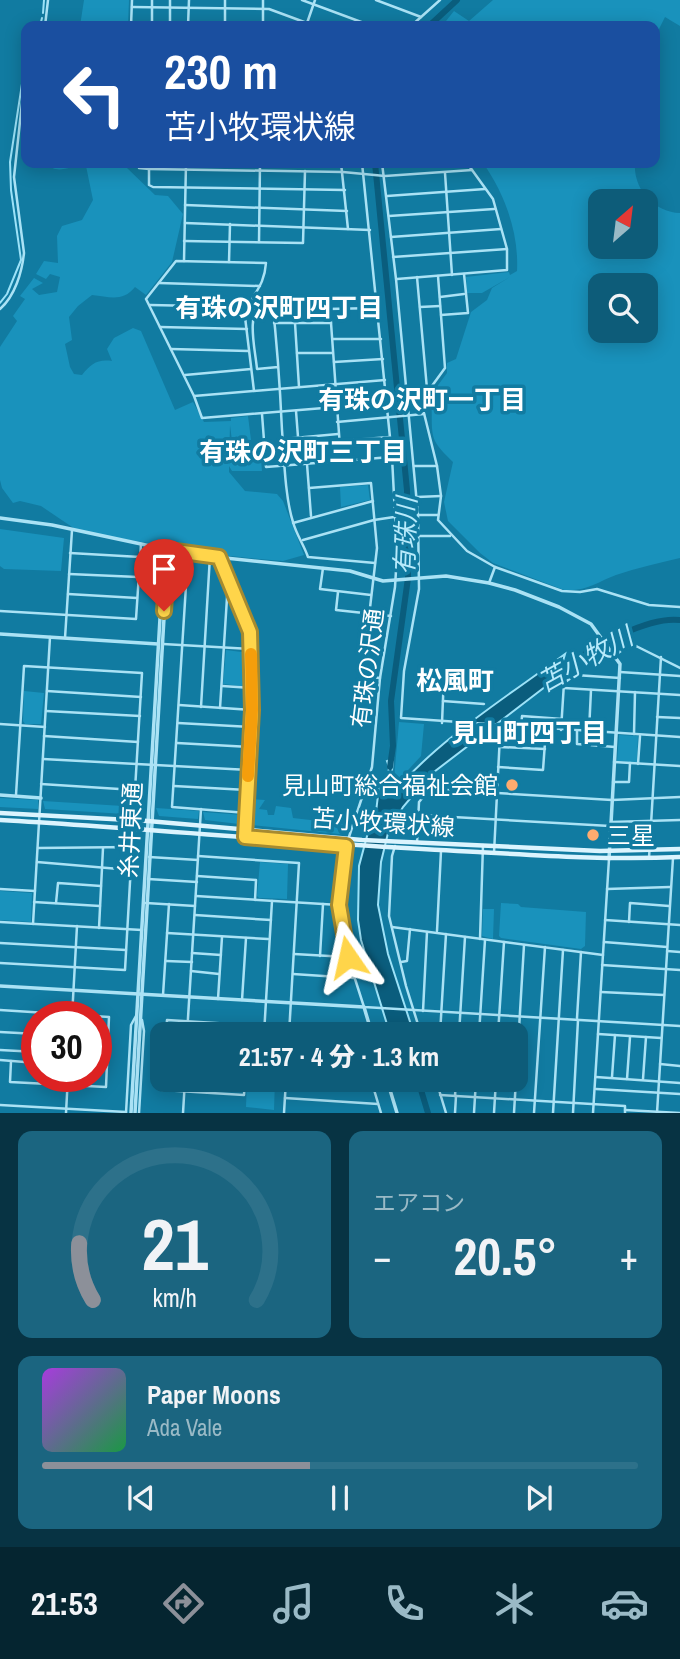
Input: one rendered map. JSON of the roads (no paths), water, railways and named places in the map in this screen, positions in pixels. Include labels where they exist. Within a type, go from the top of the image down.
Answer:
[{"type":"main road","name":"苫小牧環状線","points":[[0,813],[150,821],[417,843],[609,851],[680,849]]},
{"type":"main road","name":"苫小牧環状線","points":[[0,820],[392,849],[608,859],[680,857]]},
{"type":"street","points":[[46,21],[48,0]]},
{"type":"street","points":[[131,21],[132,0]]},
{"type":"street","points":[[152,0],[152,21]]},
{"type":"street","points":[[170,0],[170,21]]},
{"type":"street","points":[[188,21],[189,0]]},
{"type":"street","points":[[225,0],[225,21]]},
{"type":"street","points":[[263,0],[263,21]]},
{"type":"street","points":[[302,0],[314,2],[359,21]]},
{"type":"street","points":[[376,0],[421,17]]},
{"type":"street","points":[[417,21],[440,0]]},
{"type":"street","points":[[307,21],[314,2]]},
{"type":"street","points":[[132,7],[269,9],[297,21]]},
{"type":"street","points":[[0,309],[10,298],[23,265],[24,253],[14,177],[21,112]]},
{"type":"street","points":[[139,168],[343,172],[383,176],[472,170],[493,199],[507,249],[507,270],[396,279]]},
{"type":"street","points":[[342,168],[348,229]]},
{"type":"street","name":"有珠の沢通","points":[[363,168],[396,517],[396,582],[380,678],[372,767],[346,846],[339,905],[348,957],[364,1007]]},
{"type":"street","points":[[382,168],[396,279],[419,536],[417,579],[404,671],[401,718],[442,723],[680,737]]},
{"type":"street","points":[[149,169],[149,185],[153,187],[345,190]]},
{"type":"street","points":[[184,261],[186,169]]},
{"type":"street","points":[[259,242],[260,171]]},
{"type":"street","points":[[184,241],[303,243],[305,172]]},
{"type":"street","points":[[445,172],[452,275]]},
{"type":"street","points":[[387,196],[485,189]]},
{"type":"street","points":[[185,205],[347,211]]},
{"type":"street","points":[[389,216],[495,209]]},
{"type":"street","points":[[185,223],[370,230]]},
{"type":"street","points":[[229,262],[230,224]]},
{"type":"street","points":[[391,236],[501,229]]},
{"type":"street","points":[[393,257],[507,249]]},
{"type":"street","points":[[254,391],[245,317],[247,307],[262,286],[266,263],[176,261],[146,299],[194,396],[202,418],[296,411],[386,400]]},
{"type":"street","points":[[441,315],[468,313],[464,274]]},
{"type":"street","points":[[438,276],[445,368],[421,401],[437,466],[441,496],[438,515],[442,526],[467,551],[495,567],[562,591],[597,589],[649,605],[680,607]]},
{"type":"street","points":[[417,277],[427,390]]},
{"type":"street","points":[[159,283],[262,286]]},
{"type":"street","points":[[440,297],[466,294]]},
{"type":"street","points":[[278,367],[257,369],[253,320],[262,299],[272,299],[280,389],[284,466],[293,523],[303,540],[308,557],[375,563]]},
{"type":"street","points":[[150,305],[247,307]]},
{"type":"street","points":[[420,307],[440,306]]},
{"type":"street","points":[[273,310],[378,308]]},
{"type":"street","points":[[330,309],[341,461]]},
{"type":"street","points":[[295,323],[299,387]]},
{"type":"street","points":[[274,324],[331,323]]},
{"type":"street","points":[[160,327],[247,329]]},
{"type":"street","points":[[332,339],[381,339]]},
{"type":"street","points":[[171,349],[249,351]]},
{"type":"street","points":[[296,353],[332,353]]},
{"type":"street","points":[[332,362],[383,359]]},
{"type":"street","points":[[183,375],[251,369]]},
{"type":"street","points":[[194,396],[385,380]]},
{"type":"street","points":[[296,411],[298,438]]},
{"type":"street","points":[[262,414],[266,467],[392,457]]},
{"type":"street","points":[[337,422],[424,415]]},
{"type":"street","points":[[283,439],[338,434]]},
{"type":"street","points":[[339,441],[390,437]]},
{"type":"street","points":[[307,464],[312,517]]},
{"type":"street","points":[[414,466],[437,466]]},
{"type":"street","points":[[309,488],[371,483],[377,548],[362,676],[380,678]]},
{"type":"street","points":[[417,496],[441,496]]},
{"type":"street","points":[[293,523],[373,501]]},
{"type":"street","points":[[418,515],[438,515]]},
{"type":"street","points":[[303,540],[374,520],[396,517]]},
{"type":"street","points":[[0,518],[72,529],[188,554],[350,571],[373,579],[396,582],[446,576],[489,583],[516,590],[559,607],[596,628],[620,664],[620,675],[593,1113]]},
{"type":"street","points":[[65,638],[72,529]]},
{"type":"street","points":[[419,536],[452,537]]},
{"type":"street","points":[[0,611],[136,619],[141,544]]},
{"type":"street","name":"糸井東通","points":[[131,1113],[166,550]]},
{"type":"street","points":[[70,553],[140,557]]},
{"type":"street","points":[[188,554],[172,807],[247,813]]},
{"type":"street","points":[[201,707],[210,556]]},
{"type":"street","points":[[219,557],[250,632],[252,710],[245,837]]},
{"type":"street","points":[[489,583],[495,567]]},
{"type":"street","points":[[323,568],[320,589],[372,595]]},
{"type":"street","points":[[69,574],[138,578]]},
{"type":"street","points":[[220,708],[228,579]]},
{"type":"street","points":[[338,592],[336,610],[391,616]]},
{"type":"street","points":[[68,594],[137,598]]},
{"type":"street","points":[[0,635],[251,649]]},
{"type":"street","points":[[33,924],[50,637]]},
{"type":"street","points":[[613,652],[636,646],[680,668]]},
{"type":"street","points":[[649,858],[661,657]]},
{"type":"street","points":[[16,796],[24,666],[142,673],[135,790],[41,784]]},
{"type":"street","points":[[442,723],[444,675]]},
{"type":"street","points":[[561,730],[564,683],[575,675],[680,676]]},
{"type":"street","points":[[222,686],[252,688]]},
{"type":"street","points":[[564,688],[680,695]]},
{"type":"street","points":[[589,731],[591,690]]},
{"type":"street","points":[[47,691],[141,697]]},
{"type":"street","points":[[634,734],[635,692]]},
{"type":"street","points":[[443,701],[484,704]]},
{"type":"street","points":[[179,705],[252,710]]},
{"type":"street","points":[[46,711],[140,716]]},
{"type":"street","points":[[521,727],[522,716],[562,719]]},
{"type":"street","points":[[657,717],[680,718]]},
{"type":"street","points":[[498,767],[543,770],[545,718]]},
{"type":"street","points":[[177,723],[251,727]]},
{"type":"street","points":[[0,724],[45,727]]},
{"type":"street","points":[[578,731],[577,744],[615,747]]},
{"type":"street","points":[[494,853],[500,735]]},
{"type":"street","points":[[638,764],[640,735]]},
{"type":"street","points":[[44,736],[138,742]]},
{"type":"street","points":[[176,743],[250,747]]},
{"type":"street","points":[[500,747],[545,750]]},
{"type":"street","points":[[43,759],[249,770]]},
{"type":"street","points":[[614,762],[680,766]]},
{"type":"street","points":[[613,782],[629,782],[630,764]]},
{"type":"street","points":[[174,786],[248,790]]},
{"type":"street","points":[[417,843],[419,802],[430,789],[612,800],[680,797]]},
{"type":"street","points":[[0,795],[41,798]]},
{"type":"street","points":[[188,1021],[201,809]]},
{"type":"street","points":[[418,815],[611,824],[680,820]]},
{"type":"street","points":[[395,841],[392,849],[389,916],[416,1022]]},
{"type":"street","points":[[480,1022],[484,845]]},
{"type":"street","points":[[0,963],[125,970],[132,847],[38,848]]},
{"type":"street","points":[[99,928],[103,848]]},
{"type":"street","points":[[437,933],[441,851]]},
{"type":"street","points":[[148,857],[299,863],[289,1022]]},
{"type":"street","points":[[657,1112],[673,857]]},
{"type":"street","points":[[37,862],[131,870]]},
{"type":"street","points":[[197,876],[256,880],[255,900]]},
{"type":"street","points":[[147,879],[197,882]]},
{"type":"street","points":[[56,904],[58,883],[101,886]]},
{"type":"street","points":[[607,889],[670,887]]},
{"type":"street","points":[[0,889],[35,891]]},
{"type":"street","points":[[196,896],[339,905]]},
{"type":"street","points":[[265,1022],[272,901]]},
{"type":"street","points":[[34,902],[100,906]]},
{"type":"street","points":[[145,902],[195,906]]},
{"type":"street","points":[[629,922],[629,903],[669,906]]},
{"type":"street","points":[[163,995],[169,904]]},
{"type":"street","points":[[320,956],[323,904]]},
{"type":"street","points":[[195,915],[271,920]]},
{"type":"street","points":[[605,920],[680,925]]},
{"type":"street","points":[[0,922],[143,930]]},
{"type":"street","points":[[73,1001],[77,926]]},
{"type":"street","points":[[392,927],[603,955]]},
{"type":"street","points":[[400,962],[407,961],[410,929]]},
{"type":"street","points":[[422,1011],[428,932]]},
{"type":"street","points":[[167,933],[270,939]]},
{"type":"street","points":[[441,1022],[446,934]]},
{"type":"street","points":[[218,999],[222,937]]},
{"type":"street","points":[[460,1022],[465,937]]},
{"type":"street","points":[[242,1000],[246,938]]},
{"type":"street","points":[[499,1022],[503,942]]},
{"type":"street","points":[[604,942],[680,952]]},
{"type":"street","points":[[0,943],[125,950]]},
{"type":"street","points":[[514,1113],[524,944]]},
{"type":"street","points":[[534,1113],[545,947]]},
{"type":"street","points":[[553,1113],[563,950]]},
{"type":"street","points":[[573,1113],[581,952]]},
{"type":"street","points":[[192,953],[221,955]]},
{"type":"street","points":[[294,954],[348,957]]},
{"type":"street","points":[[166,961],[192,962]]},
{"type":"street","points":[[602,965],[680,970]]},
{"type":"street","points":[[191,971],[219,974]]},
{"type":"street","points":[[293,974],[355,978]]},
{"type":"street","points":[[0,986],[680,1026],[680,1021]]},
{"type":"street","points":[[601,992],[664,995]]},
{"type":"street","points":[[364,1007],[369,1022]]},
{"type":"street","points":[[0,1010],[21,1011]]},
{"type":"street","points":[[138,1017],[144,1031],[131,1113],[131,1025],[138,1017]]},
{"type":"street","points":[[167,1022],[203,1022]]},
{"type":"street","points":[[0,1031],[21,1033]]},
{"type":"street","points":[[598,1034],[661,1038]]},
{"type":"street","points":[[612,1079],[615,1035]]},
{"type":"street","points":[[627,1079],[630,1036]]},
{"type":"street","points":[[643,1080],[646,1037]]},
{"type":"street","points":[[0,1050],[21,1051]]},
{"type":"street","points":[[0,1060],[21,1062]]},
{"type":"street","points":[[11,1061],[10,1082],[21,1083]]},
{"type":"street","points":[[660,1065],[680,1066]]},
{"type":"street","points":[[596,1077],[680,1083]]},
{"type":"street","points":[[595,1088],[680,1094]]},
{"type":"street","points":[[66,1111],[67,1092]]},
{"type":"street","points":[[183,1113],[184,1092],[244,1095],[244,1092]]},
{"type":"street","points":[[284,1113],[285,1092]]},
{"type":"street","points":[[375,1092],[381,1113]]},
{"type":"street","points":[[391,1092],[397,1113]]},
{"type":"street","points":[[439,1092],[446,1113]]},
{"type":"street","points":[[455,1113],[456,1092]]},
{"type":"street","points":[[474,1113],[475,1092]]},
{"type":"street","points":[[494,1113],[495,1092]]},
{"type":"street","points":[[440,1095],[625,1106],[625,1111],[680,1113]]},
{"type":"street","points":[[285,1098],[378,1104]]},
{"type":"street","points":[[0,1104],[66,1111],[131,1113]]},
{"type":"waterway","points":[[43,13],[44,0]]},
{"type":"waterway","name":"有珠川","points":[[434,21],[457,0]]},
{"type":"waterway","points":[[0,303],[7,294],[21,260],[11,190],[10,162],[21,90]]},
{"type":"waterway","name":"有珠川","points":[[375,168],[407,490],[408,578],[391,701],[393,746],[390,767]]},
{"type":"waterway","name":"苫小牧川","points":[[570,664],[638,627],[667,620],[680,620]]},
{"type":"waterway","name":"苫小牧川","points":[[422,1092],[428,1113]]},
{"type":"place","name":"見山町総合福祉会館","points":[[512,785]]},
{"type":"place","name":"三星","points":[[593,835]]},
{"type":"district","name":"有珠の沢町四丁目","points":[[279,307]]},
{"type":"district","name":"有珠の沢町一丁目","points":[[422,399]]},
{"type":"district","name":"有珠の沢町三丁目","points":[[303,451]]},
{"type":"district","name":"松風町","points":[[455,680]]},
{"type":"district","name":"見山町四丁目","points":[[529,732]]}]
